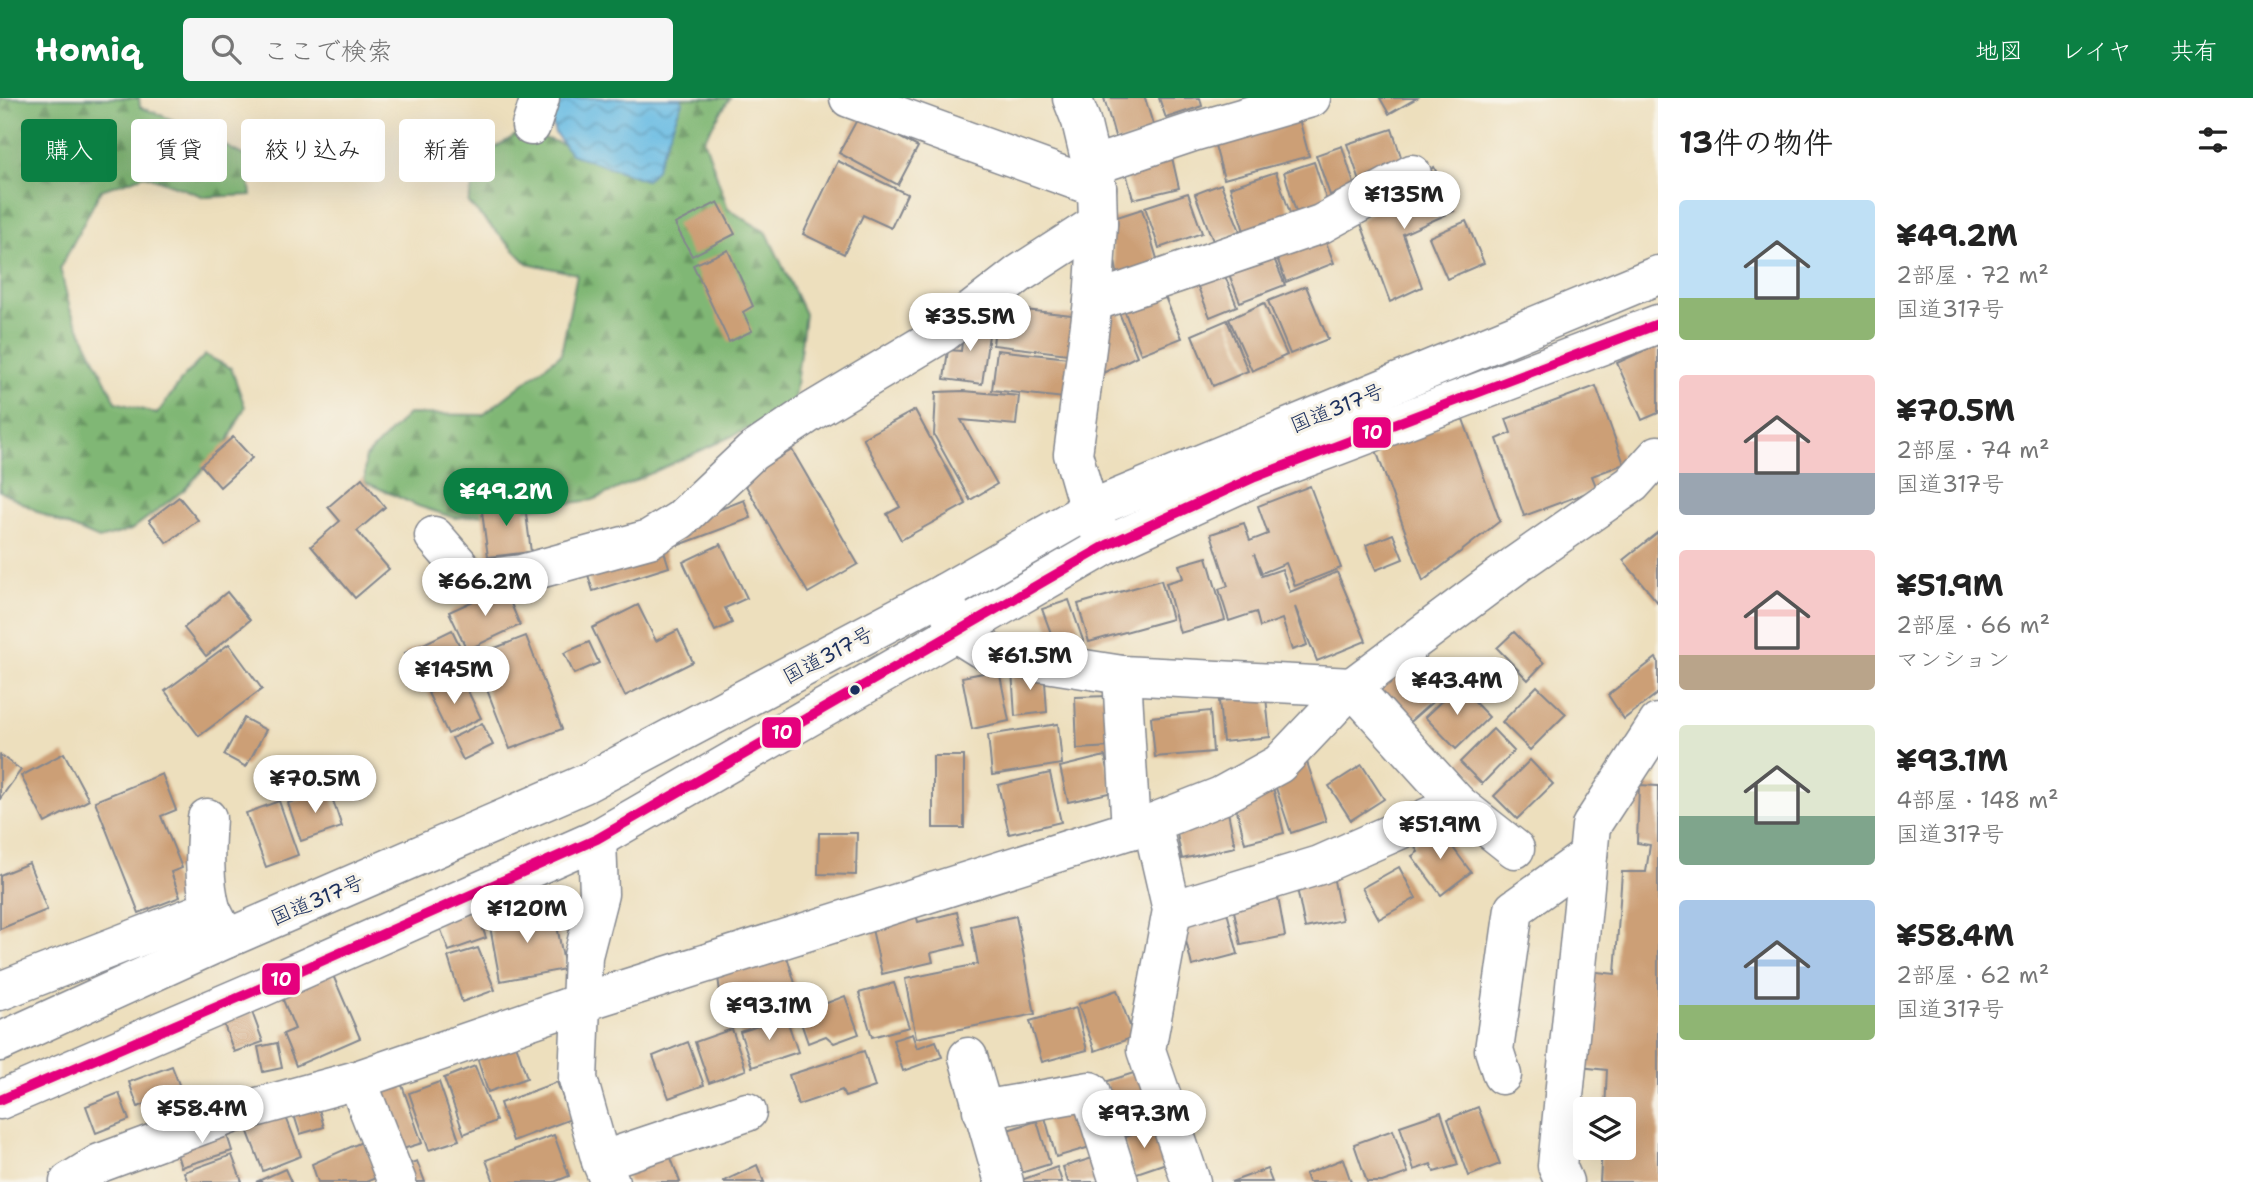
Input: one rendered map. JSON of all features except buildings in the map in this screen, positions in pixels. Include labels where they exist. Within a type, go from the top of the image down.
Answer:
[{"type":"main road","points":[[849,98],[1095,192]]},
{"type":"main road","points":[[1072,98],[1081,121],[1095,192],[1093,302],[1073,454],[1089,510],[1107,545]]},
{"type":"main road","points":[[434,536],[472,580],[521,573],[649,539],[680,520],[752,452],[811,412],[943,333],[1019,274],[1095,192],[1193,132],[1311,98]]},
{"type":"main road","points":[[1093,302],[1321,224],[1412,174]]},
{"type":"main road","name":"国道317号","points":[[0,1042],[219,924],[584,784],[944,593],[1089,510],[1658,275]]},
{"type":"main road","name":"国道317号","points":[[0,1100],[597,839],[1107,545],[1255,477],[1658,324]]},
{"type":"main road","points":[[69,1182],[100,1163],[232,1114],[357,1080],[580,1003],[1142,827],[1221,796],[1279,764],[1352,687],[1517,564],[1632,484],[1658,456]]},
{"type":"main road","points":[[944,593],[956,633],[996,655],[1122,675],[1352,687],[1458,804],[1515,849]]},
{"type":"main road","points":[[1122,675],[1142,827],[1172,910],[1146,1050],[1191,1182]]},
{"type":"main road","points":[[1563,1182],[1557,1166],[1591,826],[1658,723]]},
{"type":"main road","points":[[1172,910],[1320,865],[1458,804]]},
{"type":"main road","points":[[0,991],[219,924],[206,890],[207,818]]},
{"type":"main road","points":[[597,839],[598,894],[583,956],[578,1079],[605,1172],[747,1112]]},
{"type":"main road","points":[[1502,1075],[1494,1050],[1514,909],[1588,856]]},
{"type":"main road","points":[[968,1057],[1004,1182]]},
{"type":"main road","points":[[357,1080],[397,1182]]},
{"type":"main road","points":[[982,1110],[1090,1091],[1119,1182]]},
{"type":"green space","points":[[0,98],[139,98],[140,107],[170,119],[131,119],[131,180],[101,190],[60,268],[70,309],[116,402],[157,414],[184,377],[205,355],[231,368],[245,407],[226,445],[184,490],[131,530],[99,539],[48,517],[0,491]]},
{"type":"green space","points":[[677,98],[730,98],[704,139],[728,209],[767,233],[805,314],[793,408],[593,500],[455,518],[418,506],[365,482],[365,458],[408,414],[483,415],[561,354],[577,274],[527,263],[468,203],[474,182],[495,182],[495,148],[522,131],[641,169]]},
{"type":"green space","points":[[227,147],[241,154],[241,182],[249,182],[251,195],[205,197],[164,182],[227,182]]},
{"type":"water","points":[[555,98],[681,98],[682,102],[655,171],[646,180],[571,154],[555,133],[550,115]]},
{"type":"transit line","name":"10","points":[[0,1100],[597,839],[1107,545],[1255,477],[1658,324]]}]
